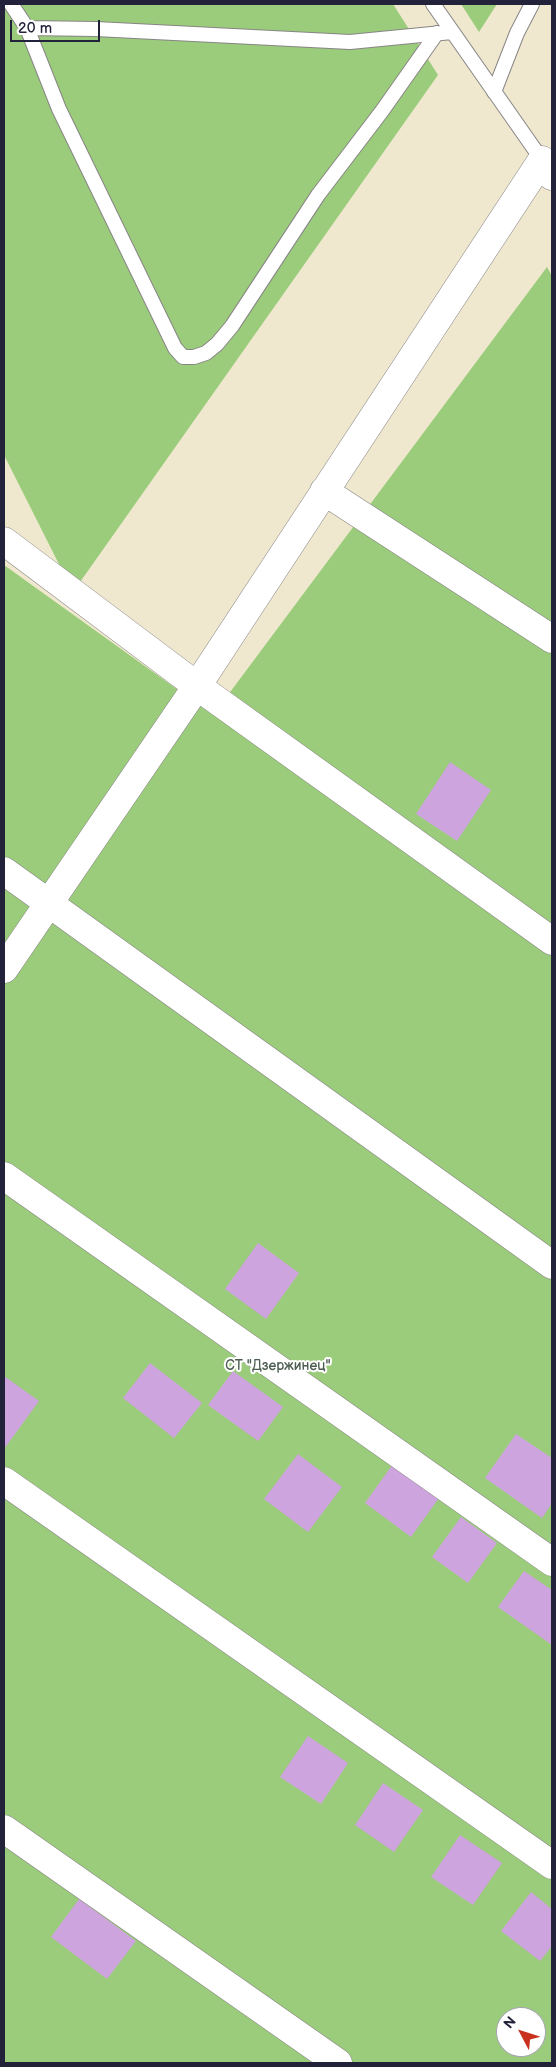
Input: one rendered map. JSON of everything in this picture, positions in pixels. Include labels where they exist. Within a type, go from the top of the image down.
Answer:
[{"type":"street","points":[[4,968],[197,686],[324,492],[547,168]]},
{"type":"street","points":[[324,492],[552,639]]},
{"type":"street","points":[[4,542],[197,686],[552,941]]},
{"type":"street","points":[[4,871],[552,1266]]},
{"type":"street","points":[[4,1176],[552,1562]]},
{"type":"street","points":[[4,1481],[552,1865]]},
{"type":"street","points":[[4,1829],[338,2063]]},
{"type":"lane","points":[[11,4],[27,28],[59,109],[175,348],[183,357],[194,357],[206,353],[217,344],[232,326],[318,195],[376,119],[437,33]]},
{"type":"lane","points":[[433,4],[547,168]]},
{"type":"lane","points":[[494,92],[517,33],[532,4]]},
{"type":"lane","points":[[27,28],[96,29],[350,42],[452,32]]},
{"type":"green space","points":[[4,4],[393,4],[438,75],[73,592],[4,455]]},
{"type":"green space","points":[[461,4],[497,4],[479,32]]},
{"type":"green space","name":"СТ \"Дзержинец\"","points":[[547,267],[552,276],[552,2063],[4,2063],[4,565],[213,715]]},
{"type":"building","points":[[450,762],[491,790],[457,841],[416,814]]},
{"type":"building","points":[[258,1243],[299,1273],[266,1319],[225,1289]]},
{"type":"building","points":[[150,1363],[202,1403],[174,1438],[123,1398]]},
{"type":"building","points":[[233,1371],[283,1407],[258,1441],[208,1405]]},
{"type":"building","points":[[4,1376],[39,1401],[4,1449]]},
{"type":"building","points":[[516,1434],[552,1458],[552,1503],[542,1518],[485,1478]]},
{"type":"building","points":[[298,1454],[342,1487],[308,1532],[264,1499]]},
{"type":"building","points":[[393,1464],[439,1498],[411,1537],[365,1503]]},
{"type":"building","points":[[461,1517],[497,1543],[468,1583],[432,1557]]},
{"type":"building","points":[[524,1571],[552,1590],[552,1645],[498,1607]]},
{"type":"building","points":[[308,1736],[348,1763],[321,1804],[280,1777]]},
{"type":"building","points":[[383,1783],[423,1810],[394,1852],[355,1825]]},
{"type":"building","points":[[460,1835],[502,1863],[473,1905],[431,1877]]},
{"type":"building","points":[[531,1892],[552,1909],[552,1946],[540,1961],[501,1931]]},
{"type":"building","points":[[79,1899],[136,1941],[107,1979],[51,1937]]}]
